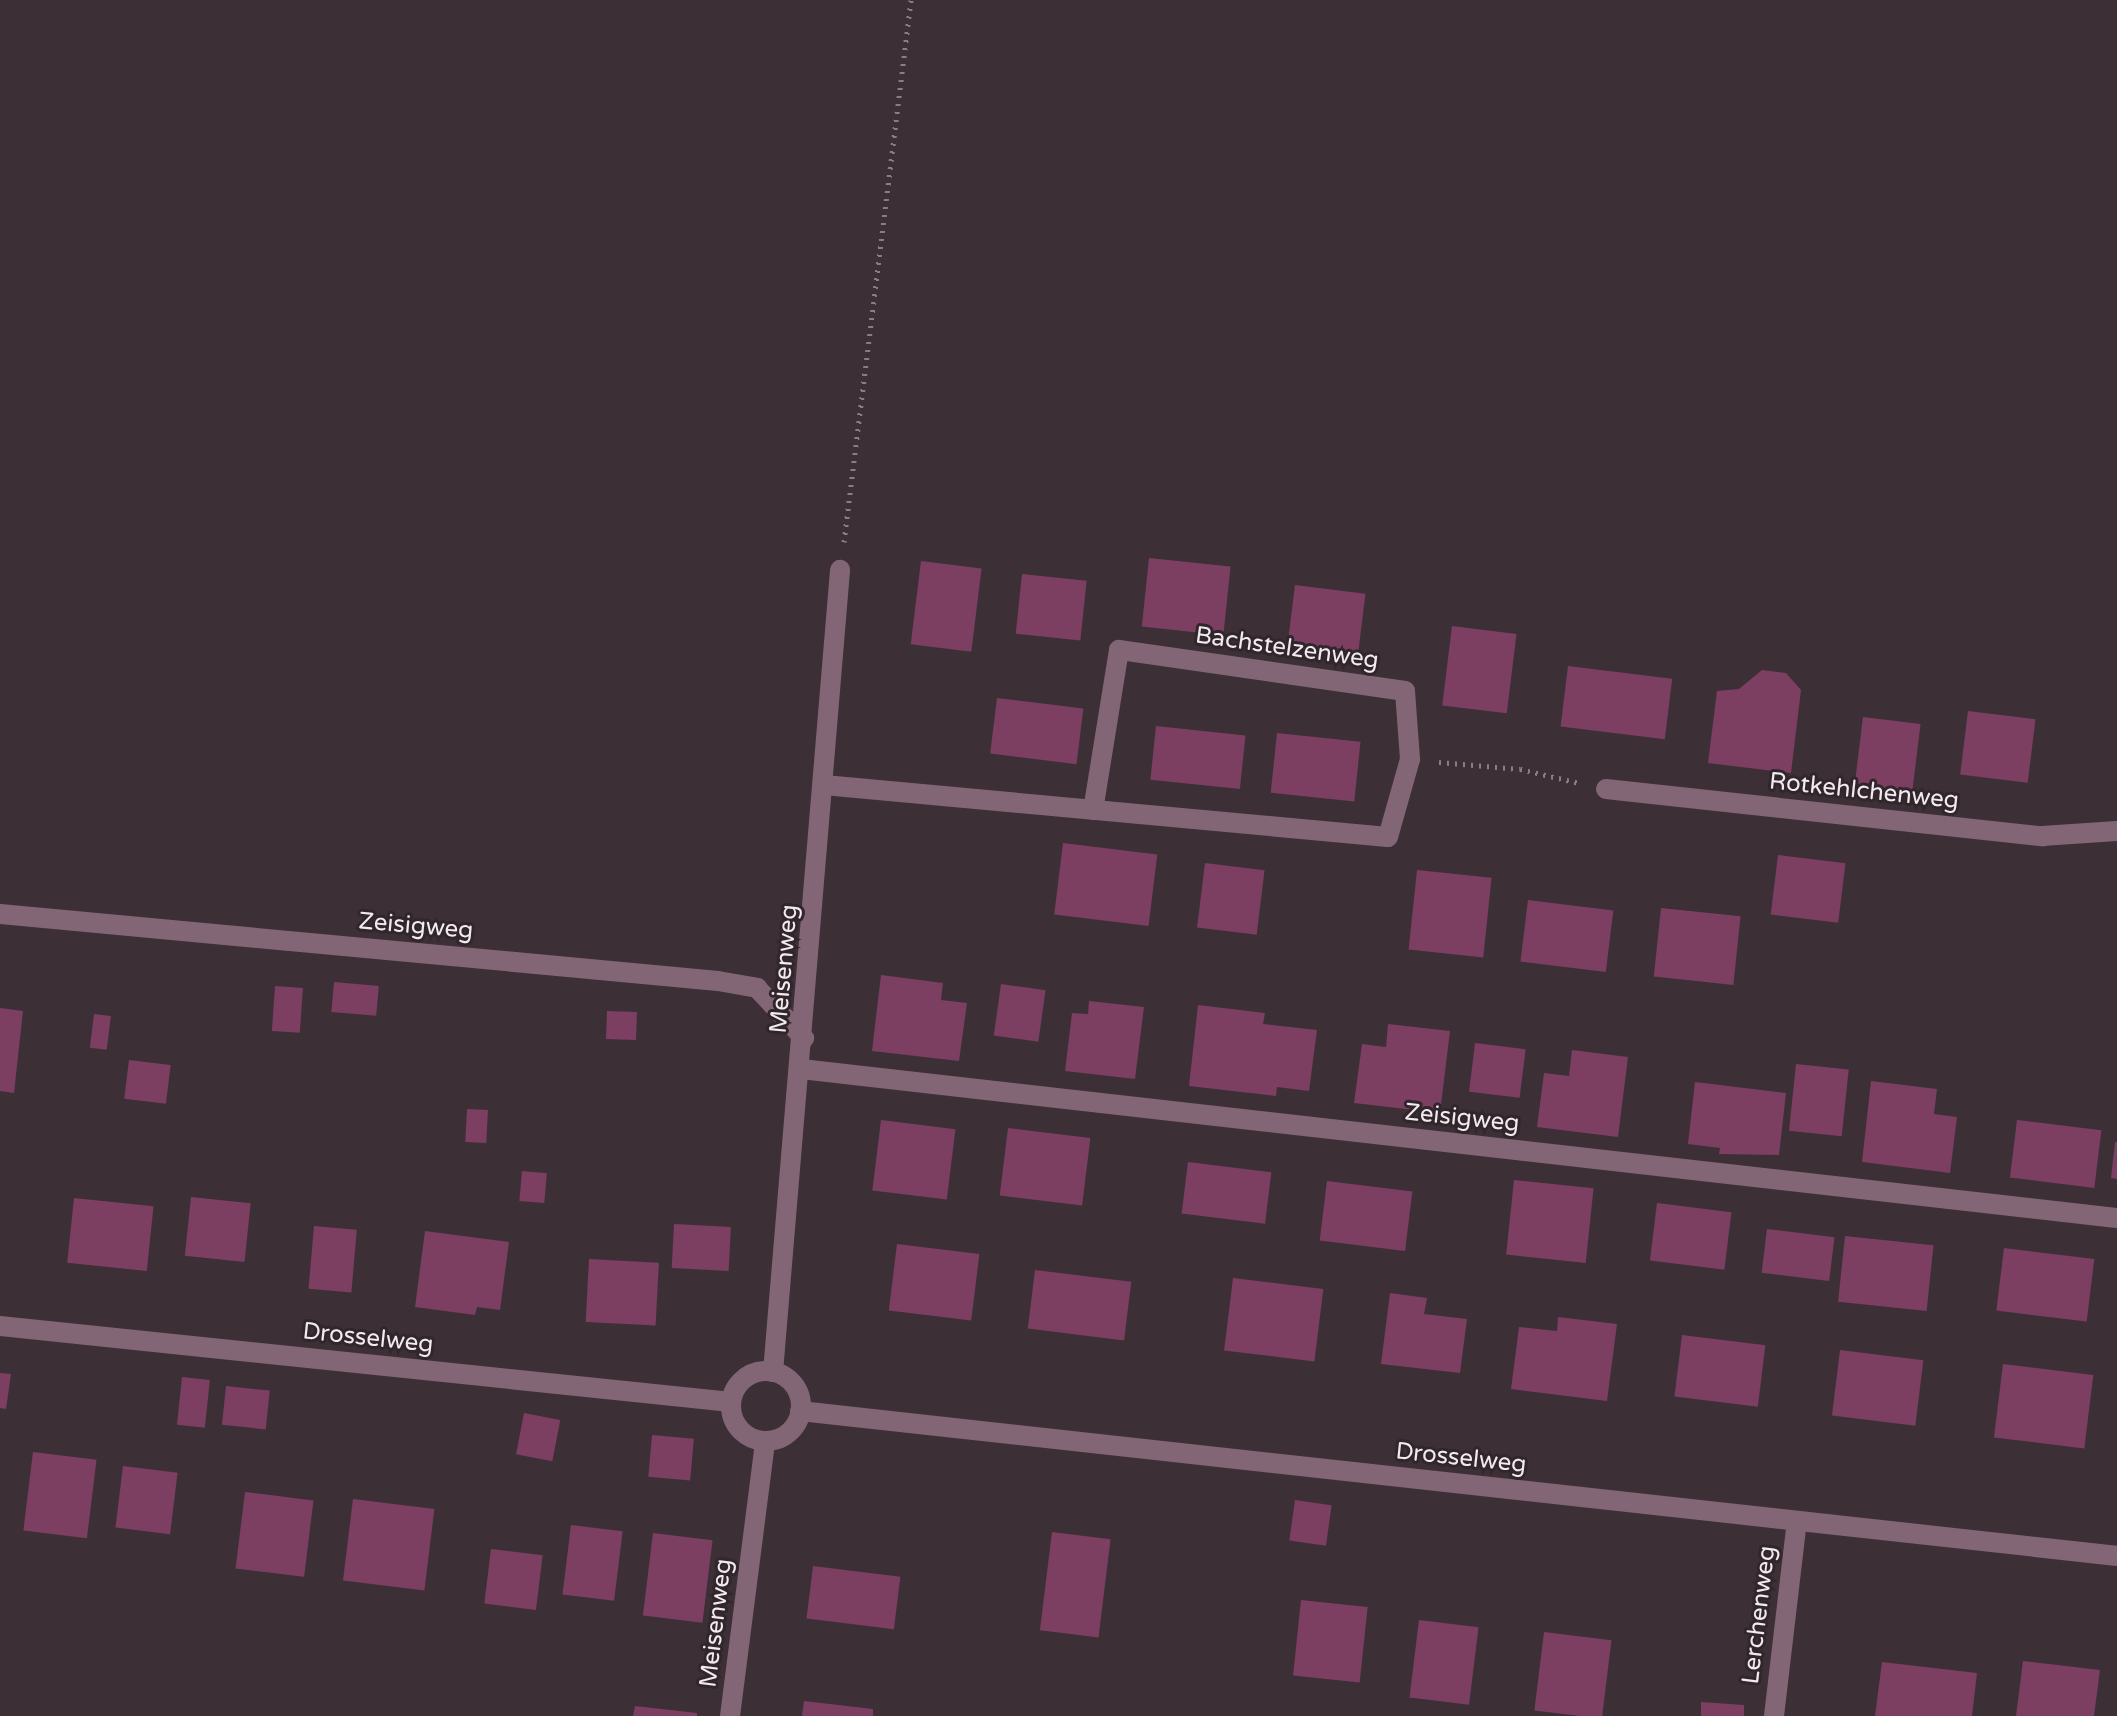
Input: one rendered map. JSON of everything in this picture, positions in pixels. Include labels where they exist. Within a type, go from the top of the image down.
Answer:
[{"type":"street","name":"Meisenweg","points":[[773,1372],[804,1038],[840,570]]},
{"type":"street","name":"Bachstelzenweg","points":[[824,785],[1093,810],[1388,837],[1410,759],[1405,691],[1119,650],[1093,810]]},
{"type":"street","name":"Rotkehlchenweg","points":[[1606,789],[2042,836],[2117,831]]},
{"type":"street","name":"Zeisigweg","points":[[0,914],[718,981],[757,988],[804,1038]]},
{"type":"street","name":"Zeisigweg","points":[[801,1069],[2117,1218]]},
{"type":"street","name":"Drosselweg","points":[[0,1326],[731,1402]]},
{"type":"street","points":[[773,1372],[794,1386],[800,1411],[792,1429],[765,1441],[739,1429],[731,1402],[750,1374],[773,1372]]},
{"type":"street","name":"Drosselweg","points":[[800,1411],[2117,1556]]},
{"type":"street","name":"Meisenweg","points":[[730,1716],[765,1441]]},
{"type":"street","name":"Lerchenweg","points":[[1774,1716],[1797,1521]]},
{"type":"path","points":[[840,570],[911,0]]},
{"type":"path","points":[[1410,759],[1520,769],[1606,789]]},
{"type":"building","points":[[1149,558],[1231,567],[1223,635],[1142,627]]},
{"type":"building","points":[[921,561],[982,568],[971,652],[911,644]]},
{"type":"building","points":[[1022,574],[1087,581],[1080,640],[1016,634]]},
{"type":"building","points":[[1295,585],[1365,594],[1358,652],[1288,644]]},
{"type":"building","points":[[1452,626],[1517,634],[1507,713],[1442,705]]},
{"type":"building","points":[[1568,666],[1672,679],[1665,739],[1561,727]]},
{"type":"building","points":[[1762,670],[1786,673],[1801,690],[1791,773],[1708,763],[1717,691],[1739,689]]},
{"type":"building","points":[[997,698],[1083,709],[1077,764],[990,754]]},
{"type":"building","points":[[1968,711],[2035,719],[2028,783],[1960,775]]},
{"type":"building","points":[[1863,717],[1921,724],[1912,792],[1855,784]]},
{"type":"building","points":[[1156,726],[1246,735],[1240,789],[1150,780]]},
{"type":"building","points":[[1277,733],[1361,742],[1354,801],[1271,793]]},
{"type":"building","points":[[1063,843],[1157,855],[1149,926],[1054,914]]},
{"type":"building","points":[[1778,855],[1845,863],[1838,923],[1771,915]]},
{"type":"building","points":[[1205,863],[1265,870],[1257,935],[1197,928]]},
{"type":"building","points":[[1417,870],[1492,878],[1483,957],[1409,950]]},
{"type":"building","points":[[1528,900],[1613,910],[1606,972],[1520,962]]},
{"type":"building","points":[[1661,908],[1741,916],[1733,985],[1654,977]]},
{"type":"building","points":[[881,975],[943,983],[941,1000],[967,1003],[959,1061],[872,1051]]},
{"type":"building","points":[[334,982],[379,986],[376,1016],[331,1012]]},
{"type":"building","points":[[1001,984],[1046,990],[1038,1042],[994,1035]]},
{"type":"building","points":[[275,986],[303,988],[300,1033],[272,1031]]},
{"type":"building","points":[[1089,1001],[1144,1007],[1135,1079],[1065,1071],[1072,1013],[1088,1014]]},
{"type":"building","points":[[1198,1005],[1265,1013],[1263,1024],[1317,1030],[1309,1091],[1277,1087],[1276,1096],[1189,1086]]},
{"type":"building","points":[[0,1008],[23,1011],[14,1093],[0,1091]]},
{"type":"building","points":[[607,1011],[637,1012],[636,1040],[606,1039]]},
{"type":"building","points":[[94,1014],[111,1016],[107,1050],[90,1048]]},
{"type":"building","points":[[1388,1024],[1450,1031],[1440,1113],[1354,1103],[1362,1044],[1386,1047]]},
{"type":"building","points":[[1475,1043],[1526,1049],[1520,1098],[1469,1092]]},
{"type":"building","points":[[1572,1050],[1628,1057],[1618,1137],[1537,1127],[1544,1073],[1569,1076]]},
{"type":"building","points":[[129,1060],[171,1065],[166,1104],[124,1099]]},
{"type":"building","points":[[1796,1064],[1849,1070],[1842,1136],[1789,1131]]},
{"type":"building","points":[[1871,1081],[1937,1089],[1934,1114],[1957,1117],[1950,1173],[1862,1162]]},
{"type":"building","points":[[1695,1082],[1786,1093],[1779,1155],[1719,1154],[1720,1148],[1688,1144]]},
{"type":"building","points":[[467,1109],[488,1110],[486,1143],[465,1142]]},
{"type":"building","points":[[881,1120],[955,1129],[947,1200],[872,1190]]},
{"type":"building","points":[[2017,1120],[2101,1130],[2094,1188],[2010,1178]]},
{"type":"building","points":[[1008,1128],[1090,1138],[1082,1206],[1000,1195]]},
{"type":"building","points":[[2117,1142],[2117,1179],[2111,1178]]},
{"type":"building","points":[[1188,1162],[1271,1172],[1265,1224],[1182,1214]]},
{"type":"building","points":[[522,1171],[547,1173],[544,1203],[519,1201]]},
{"type":"building","points":[[1514,1180],[1594,1188],[1586,1263],[1506,1255]]},
{"type":"building","points":[[1327,1181],[1412,1191],[1405,1251],[1320,1241]]},
{"type":"building","points":[[191,1197],[251,1203],[245,1262],[185,1256]]},
{"type":"building","points":[[74,1198],[154,1206],[147,1271],[67,1263]]},
{"type":"building","points":[[1657,1203],[1731,1212],[1724,1270],[1650,1261]]},
{"type":"building","points":[[674,1224],[731,1227],[729,1271],[672,1268]]},
{"type":"building","points":[[314,1226],[357,1230],[351,1293],[309,1289]]},
{"type":"building","points":[[1767,1229],[1834,1237],[1829,1281],[1762,1273]]},
{"type":"building","points":[[425,1231],[509,1242],[500,1310],[477,1307],[475,1315],[415,1307]]},
{"type":"building","points":[[1845,1236],[1934,1245],[1927,1311],[1838,1302]]},
{"type":"building","points":[[897,1244],[979,1254],[971,1321],[889,1311]]},
{"type":"building","points":[[2004,1248],[2094,1259],[2087,1322],[1996,1311]]},
{"type":"building","points":[[589,1259],[659,1263],[656,1326],[586,1322]]},
{"type":"building","points":[[1035,1270],[1131,1282],[1124,1340],[1028,1329]]},
{"type":"building","points":[[1233,1278],[1323,1289],[1314,1362],[1224,1350]]},
{"type":"building","points":[[1390,1293],[1427,1298],[1424,1314],[1467,1319],[1460,1373],[1381,1364]]},
{"type":"building","points":[[1558,1317],[1617,1324],[1607,1401],[1511,1389],[1519,1327],[1557,1331]]},
{"type":"building","points":[[1682,1335],[1765,1345],[1758,1407],[1674,1397]]},
{"type":"building","points":[[1840,1350],[1923,1360],[1915,1426],[1832,1416]]},
{"type":"building","points":[[2003,1364],[2093,1375],[2084,1449],[1994,1437]]},
{"type":"building","points":[[0,1373],[11,1374],[6,1409],[0,1408]]},
{"type":"building","points":[[182,1377],[210,1380],[205,1428],[177,1425]]},
{"type":"building","points":[[226,1386],[270,1391],[266,1429],[222,1425]]},
{"type":"building","points":[[524,1413],[560,1420],[552,1461],[516,1454]]},
{"type":"building","points":[[652,1435],[694,1439],[690,1481],[648,1477]]},
{"type":"building","points":[[33,1452],[97,1460],[87,1538],[23,1530]]},
{"type":"building","points":[[123,1466],[178,1473],[170,1534],[115,1528]]},
{"type":"building","points":[[245,1492],[313,1500],[304,1577],[236,1568]]},
{"type":"building","points":[[353,1499],[434,1509],[424,1590],[343,1580]]},
{"type":"building","points":[[1295,1500],[1332,1505],[1326,1546],[1289,1541]]},
{"type":"building","points":[[571,1525],[623,1531],[614,1601],[562,1594]]},
{"type":"building","points":[[1052,1532],[1111,1539],[1098,1637],[1040,1630]]},
{"type":"building","points":[[653,1533],[713,1540],[702,1623],[643,1615]]},
{"type":"building","points":[[491,1549],[543,1555],[536,1610],[484,1604]]},
{"type":"building","points":[[813,1566],[900,1577],[894,1629],[807,1619]]},
{"type":"building","points":[[1301,1600],[1368,1607],[1360,1683],[1293,1676]]},
{"type":"building","points":[[1419,1620],[1479,1627],[1469,1705],[1409,1697]]},
{"type":"building","points":[[1544,1632],[1611,1640],[1602,1716],[1534,1710]]},
{"type":"building","points":[[2023,1661],[2100,1670],[2094,1716],[2016,1716]]},
{"type":"building","points":[[1882,1662],[1977,1673],[1972,1716],[1875,1716]]},
{"type":"building","points":[[804,1701],[873,1709],[873,1716],[802,1716]]},
{"type":"building","points":[[1701,1702],[1744,1705],[1744,1716],[1701,1716]]},
{"type":"building","points":[[635,1706],[697,1713],[697,1716],[633,1716]]}]
